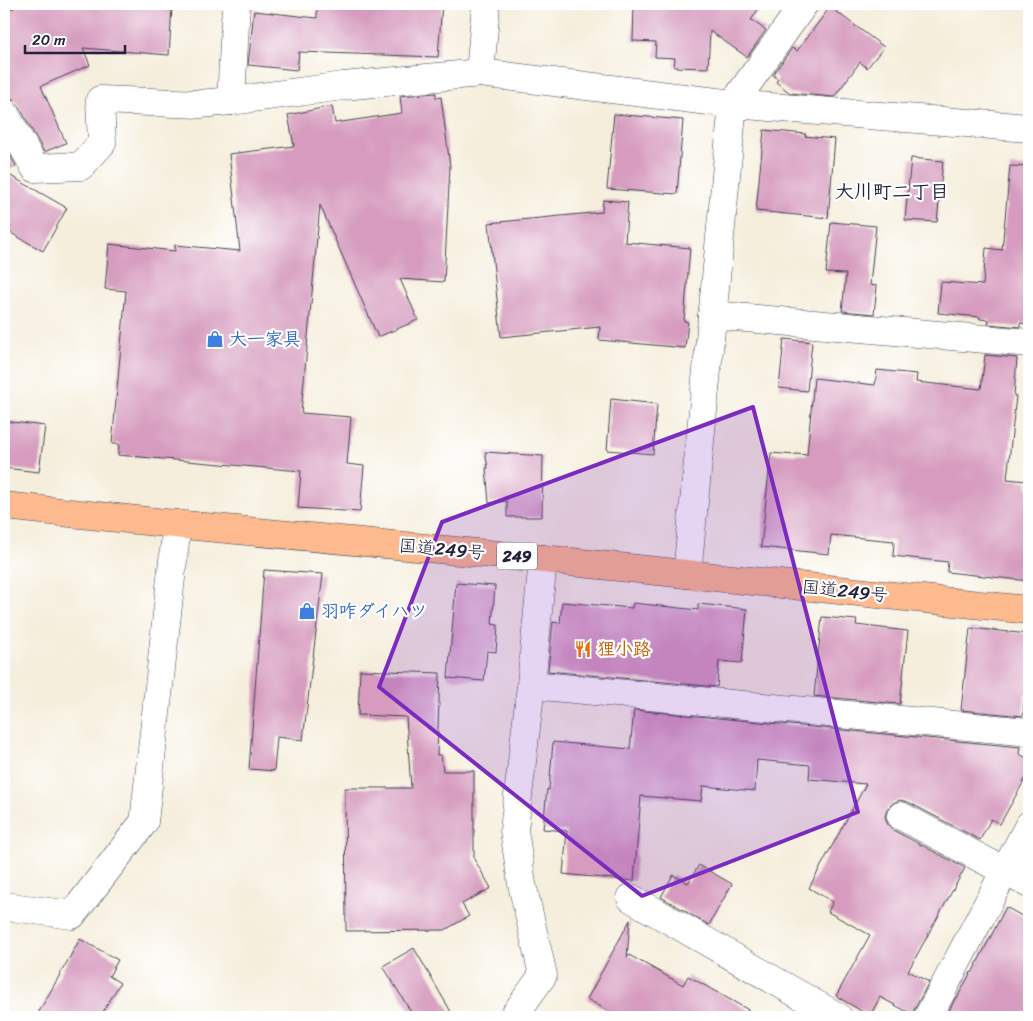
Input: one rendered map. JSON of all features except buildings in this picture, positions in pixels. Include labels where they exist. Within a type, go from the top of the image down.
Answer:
[{"type":"highway","name":"国道249号","points":[[4,506],[543,559],[1029,610]]},
{"type":"street","points":[[231,101],[236,4]]},
{"type":"street","points":[[480,73],[486,4]]},
{"type":"street","points":[[687,574],[733,104],[804,4]]},
{"type":"street","points":[[4,112],[35,168],[81,166],[102,143],[100,100],[200,104],[343,86],[480,73],[733,104],[1029,128]]},
{"type":"street","points":[[712,315],[1029,343]]},
{"type":"street","points":[[4,906],[72,915],[144,822],[177,524]]},
{"type":"street","points":[[513,1017],[543,975],[522,884],[514,830],[543,559]]},
{"type":"street","points":[[531,685],[1029,732]]},
{"type":"street","points":[[901,816],[1029,884]]},
{"type":"street","points":[[928,1017],[1029,825]]},
{"type":"street","points":[[631,898],[838,1017]]},
{"type":"highlighted area","points":[[753,407],[858,812],[642,896],[379,687],[442,522]]},
{"type":"place","name":"大一家具","points":[[215,339]]},
{"type":"place","name":"羽咋ダイハツ","points":[[307,611]]},
{"type":"place","name":"狸小路","points":[[583,649]]},
{"type":"district","name":"大川町二丁目","points":[[892,191]]}]
